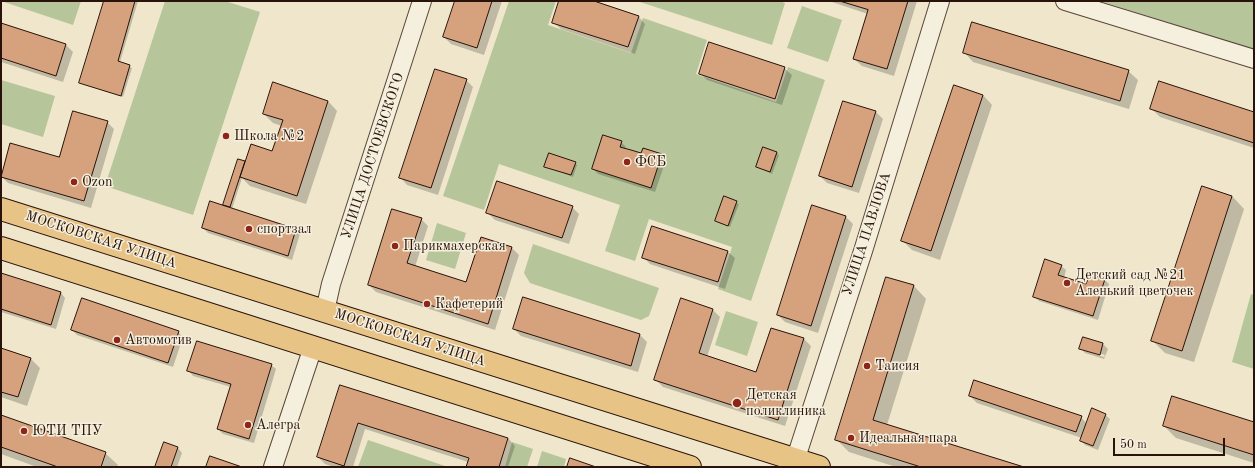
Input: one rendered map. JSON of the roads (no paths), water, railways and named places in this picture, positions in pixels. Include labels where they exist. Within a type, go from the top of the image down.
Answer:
[{"type":"main road","name":"МОСКОВСКАЯ УЛИЦА","points":[[1,209],[325,311],[794,463],[818,467]]},
{"type":"main road","points":[[1,248],[690,467]]},
{"type":"street","name":"УЛИЦА ДОСТОЕВСКОГО","points":[[325,311],[331,284],[422,1]]},
{"type":"street","name":"УЛИЦА ПАВЛОВА","points":[[794,463],[863,251],[940,1]]},
{"type":"street","points":[[1065,1],[1254,59]]},
{"type":"street","points":[[273,467],[313,347]]},
{"type":"place","name":"Школа №2","points":[[226,136]]},
{"type":"place","name":"ФСБ","points":[[627,162]]},
{"type":"place","name":"Ozon","points":[[74,182]]},
{"type":"place","name":"спортзал","points":[[249,229]]},
{"type":"place","name":"Парикмахерская","points":[[395,246]]},
{"type":"place","name":"Детский сад №21 Аленький цветочек","points":[[1067,283]]},
{"type":"place","name":"Кафетерий","points":[[427,304]]},
{"type":"place","name":"Автомотив","points":[[117,340]]},
{"type":"place","name":"Таисия","points":[[867,366]]},
{"type":"place","name":"Детская поликлиника","points":[[737,403]]},
{"type":"place","name":"Алегра","points":[[248,425]]},
{"type":"place","name":"ЮТИ ТПУ","points":[[24,431]]},
{"type":"place","name":"Идеальная пара","points":[[851,438]]}]
